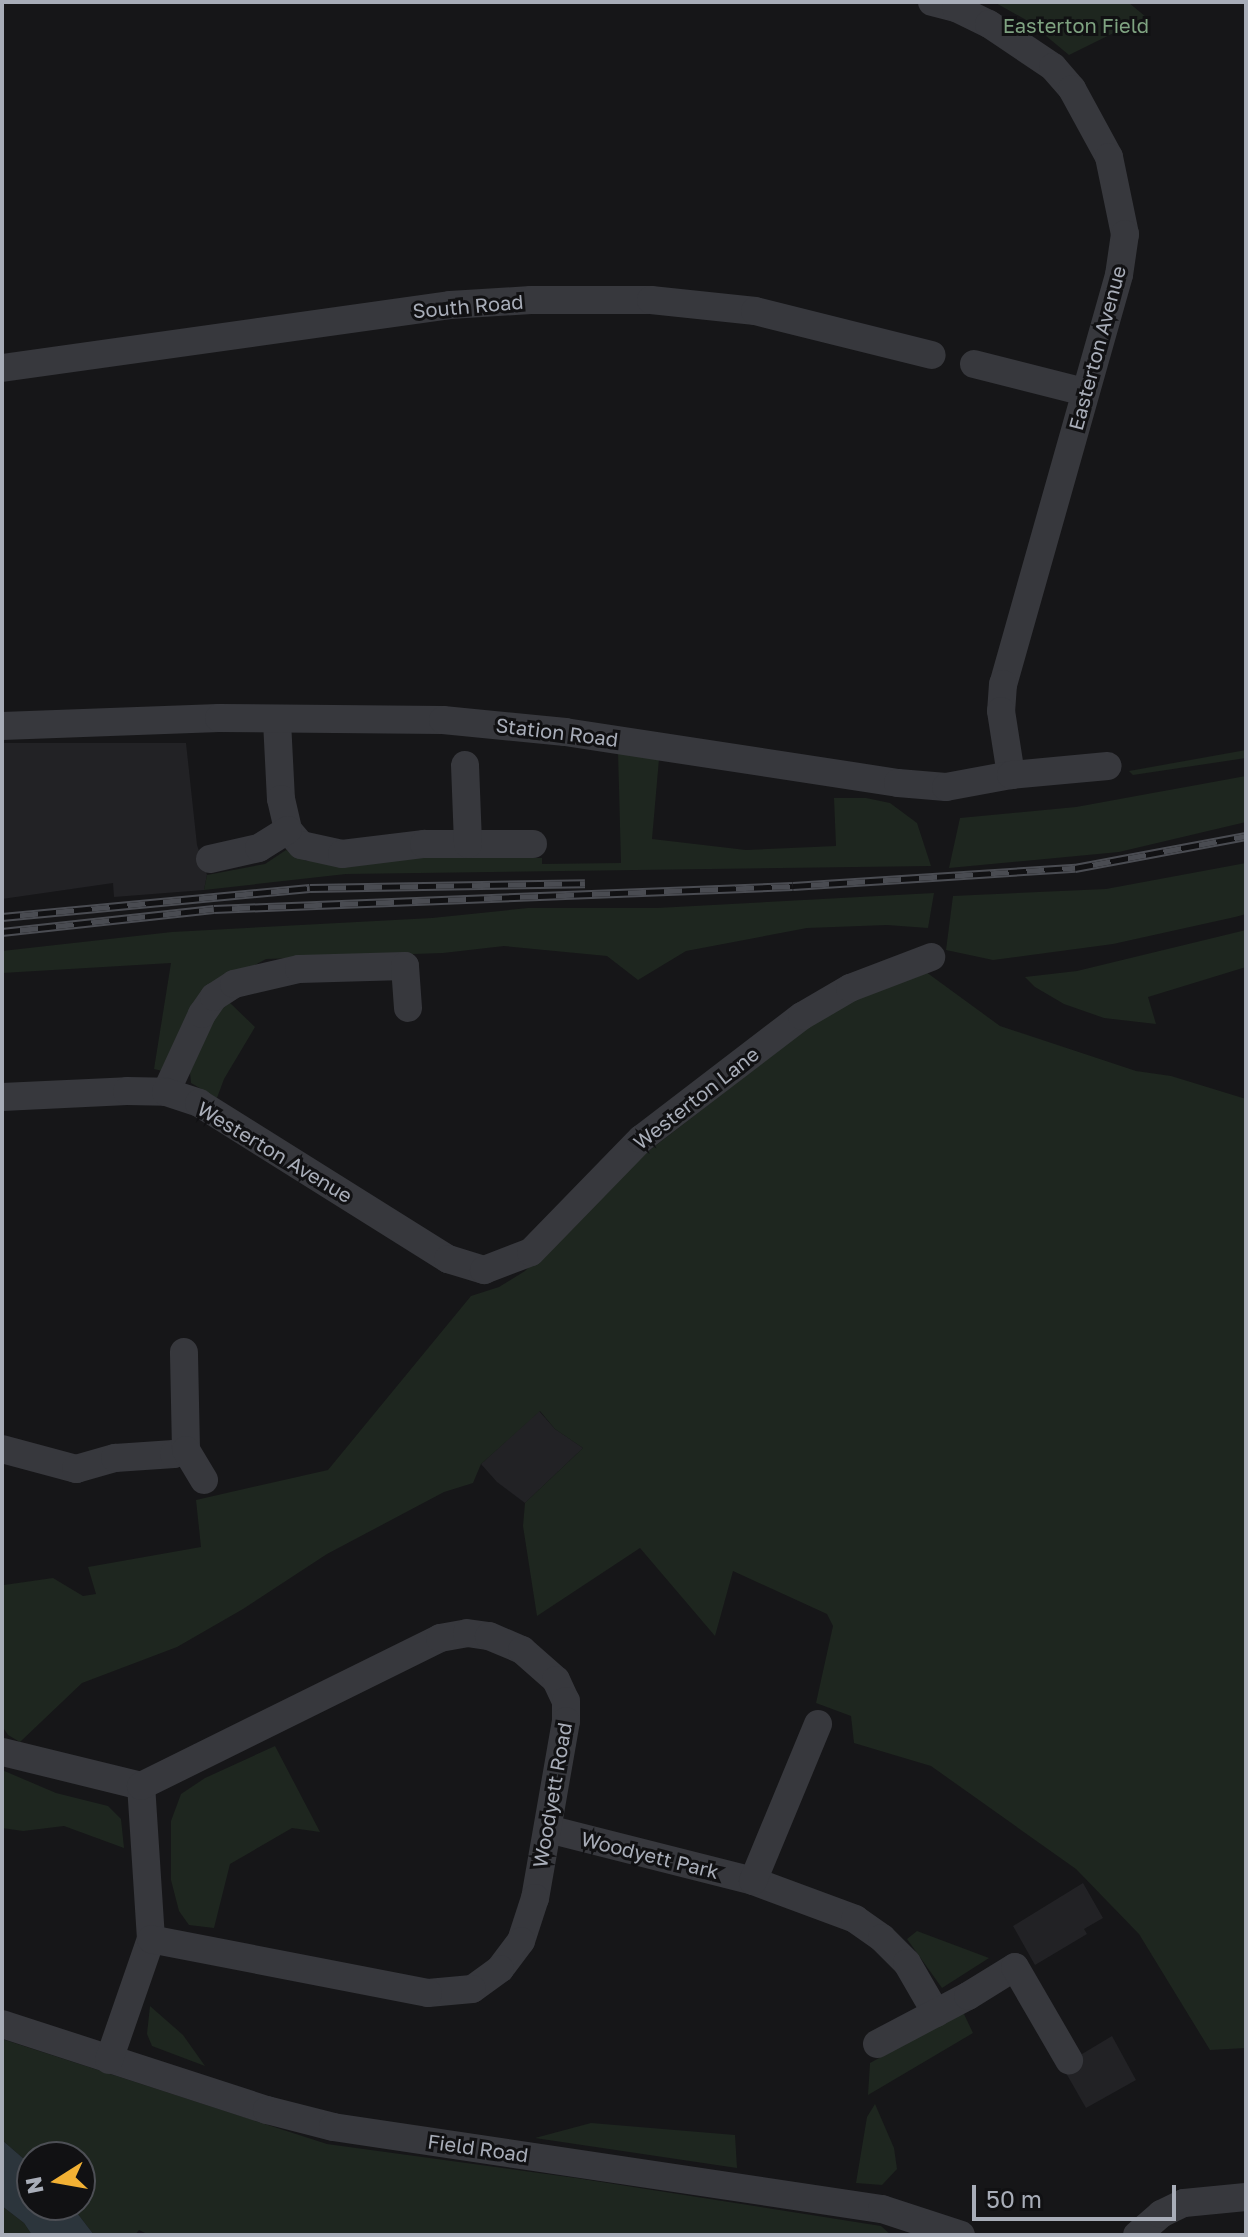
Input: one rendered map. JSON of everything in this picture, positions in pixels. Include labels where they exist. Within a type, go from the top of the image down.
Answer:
[{"type":"street","name":"Easterton Avenue","points":[[932,2],[956,8],[989,24],[1053,67],[1093,121],[1109,157],[1125,234],[1119,275],[1003,684],[1001,711],[1011,775]]},
{"type":"street","name":"South Road","points":[[2,368],[450,305],[531,300],[651,300],[755,311],[932,355]]},
{"type":"street","points":[[974,364],[1085,392]]},
{"type":"street","name":"Station Road","points":[[2,726],[219,718],[277,721],[443,720],[550,730],[727,754],[898,783],[946,787],[1011,775],[1108,766]]},
{"type":"street","points":[[277,721],[281,799],[288,830],[301,845],[342,854],[424,844],[533,844]]},
{"type":"street","points":[[465,765],[468,844]]},
{"type":"street","points":[[210,859],[259,848],[288,830]]},
{"type":"street","name":"Westerton Lane","points":[[484,1270],[531,1252],[641,1139],[690,1098],[802,1016],[850,988],[931,957]]},
{"type":"street","points":[[166,1092],[202,1014],[214,997],[234,984],[299,969],[405,966],[408,1008]]},
{"type":"street","name":"Westerton Avenue","points":[[2,1097],[166,1092],[199,1103],[448,1259],[484,1270]]},
{"type":"street","points":[[184,1352],[186,1450],[204,1480]]},
{"type":"street","points":[[2,1449],[76,1469],[115,1458],[174,1454],[186,1450]]},
{"type":"street","name":"Woodyett Road","points":[[141,1786],[440,1638],[467,1633],[489,1636],[522,1650],[556,1680],[566,1701],[566,1721],[548,1829],[535,1898],[521,1941],[500,1969],[472,1989],[428,1993],[151,1939]]},
{"type":"street","points":[[753,1881],[818,1724]]},
{"type":"street","points":[[3,1752],[141,1786],[151,1939],[109,2060]]},
{"type":"street","name":"Woodyett Park","points":[[548,1829],[753,1881],[855,1919],[873,1931],[907,1963],[936,2013]]},
{"type":"street","points":[[877,2044],[1015,1967],[1069,2060]]},
{"type":"street","name":"Field Road","points":[[2,2024],[109,2060],[333,2127],[882,2209],[954,2233]]},
{"type":"street","points":[[1137,2235],[1161,2214],[1184,2203],[1246,2197]]},
{"type":"shaded area","points":[[2,743],[186,743],[197,845],[207,875],[204,890],[114,897],[113,883],[2,899]]},
{"type":"shaded area","points":[[539,1411],[555,1429],[583,1448],[525,1503],[497,1482],[481,1464]]},
{"type":"shaded area","points":[[1083,1883],[1103,1918],[1084,1929],[1087,1934],[1035,1965],[1013,1926]]},
{"type":"shaded area","points":[[1112,2036],[1136,2080],[1086,2108],[1062,2066]]},
{"type":"shaded area","points":[[2,2140],[16,2152],[16,2217],[2,2206]]},
{"type":"shaded area","points":[[21,2221],[83,2221],[94,2235],[32,2235]]},
{"type":"green space","name":"Easterton Field","points":[[994,2],[1128,2],[1146,17],[1069,55],[1028,21]]},
{"type":"green space","points":[[1246,750],[1246,758],[1133,775],[1129,771]]},
{"type":"green space","points":[[618,751],[659,759],[652,839],[746,850],[836,846],[834,798],[866,798],[890,803],[917,823],[931,866],[346,874],[204,890],[207,875],[265,864],[286,850],[306,861],[440,857],[542,858],[542,864],[621,863]]},
{"type":"green space","points":[[1246,776],[1246,822],[1119,852],[949,868],[960,818],[1076,807]]},
{"type":"green space","points":[[1246,863],[1246,914],[1113,944],[993,960],[946,950],[953,896],[1106,889]]},
{"type":"green space","points":[[934,893],[928,928],[887,925],[807,928],[686,951],[638,980],[607,956],[504,946],[443,953],[266,959],[226,981],[167,1072],[154,1069],[171,963],[2,973],[2,951],[172,932],[432,918],[528,908],[657,908]]},
{"type":"green space","points":[[1246,930],[1246,967],[1148,997],[1156,1024],[1104,1018],[1064,1004],[1035,987],[1025,977],[1077,971]]},
{"type":"green space","points":[[926,972],[1000,1026],[1136,1071],[1171,1076],[1246,1099],[1246,2048],[1210,2050],[1139,1934],[1076,1869],[931,1766],[854,1743],[851,1716],[816,1703],[833,1626],[827,1614],[733,1571],[715,1636],[640,1548],[537,1616],[523,1526],[525,1503],[583,1448],[555,1429],[540,1411],[481,1464],[473,1483],[444,1492],[327,1554],[243,1609],[177,1647],[82,1683],[20,1742],[8,1735],[2,1726],[4,1585],[53,1578],[83,1596],[96,1594],[88,1567],[201,1547],[196,1500],[328,1470],[471,1296],[499,1287],[525,1271],[628,1167],[831,1010]]},
{"type":"green space","points":[[228,1001],[255,1027],[224,1079],[217,1098],[191,1083],[189,1062],[213,1018]]},
{"type":"green space","points":[[275,1746],[320,1832],[292,1828],[230,1864],[214,1928],[189,1925],[179,1911],[171,1880],[171,1821],[181,1794],[205,1778]]},
{"type":"green space","points":[[2,1770],[56,1793],[108,1806],[121,1819],[124,1848],[64,1826],[23,1831],[2,1828]]},
{"type":"green space","points":[[917,1931],[989,1958],[942,1988],[907,1939]]},
{"type":"green space","points":[[150,2006],[183,2035],[205,2066],[152,2046],[147,2034]]},
{"type":"green space","points":[[963,2012],[973,2033],[868,2095],[870,2063]]},
{"type":"green space","points":[[2,2039],[327,2144],[576,2178],[881,2226],[891,2235],[149,2235],[139,2230],[135,2235],[94,2235],[83,2221],[96,2221],[96,2141],[16,2141],[16,2152],[2,2140]]},
{"type":"green space","points":[[875,2104],[894,2148],[897,2169],[882,2185],[856,2183],[867,2117]]},
{"type":"green space","points":[[591,2123],[735,2135],[737,2168],[535,2138]]},
{"type":"green space","points":[[2,2206],[16,2217],[16,2221],[24,2223],[32,2235],[2,2235]]},
{"type":"railway","points":[[2,932],[214,909],[793,886],[1075,868],[1246,836]]},
{"type":"railway","points":[[2,917],[310,888],[585,883]]}]
